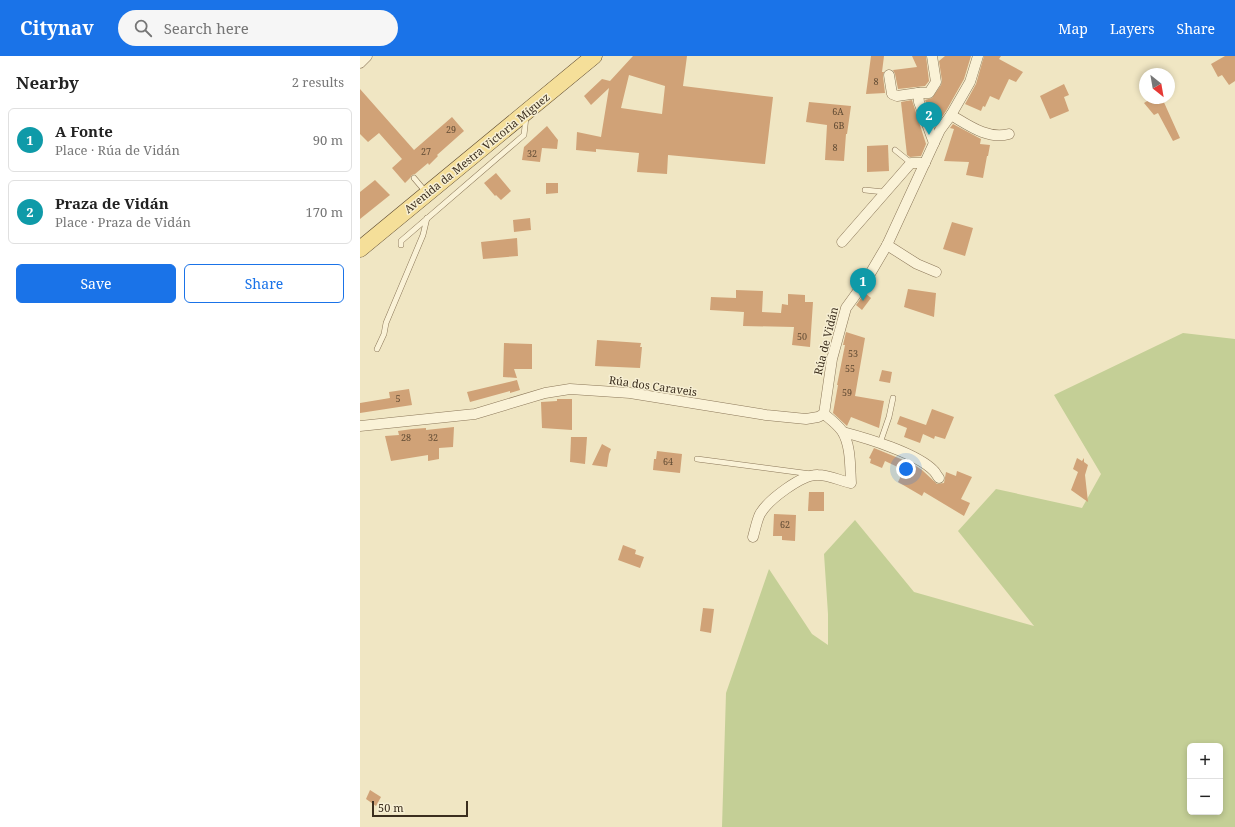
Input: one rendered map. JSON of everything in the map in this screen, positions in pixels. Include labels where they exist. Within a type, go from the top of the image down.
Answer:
[{"type":"main road","name":"Avenida da Mestra Victoria Míguez","points":[[360,249],[594,56]]},
{"type":"street","points":[[360,63],[367,56]]},
{"type":"street","points":[[889,75],[892,94],[897,96],[929,93],[936,82],[932,56]]},
{"type":"street","name":"Rúa de Vidán","points":[[824,414],[832,359],[846,308],[867,279],[887,245],[940,130],[951,115],[970,82],[978,56]]},
{"type":"street","points":[[918,93],[919,102],[934,143]]},
{"type":"street","points":[[951,115],[968,126],[990,136],[1003,136],[1008,134]]},
{"type":"street","points":[[842,242],[911,163],[925,163]]},
{"type":"street","points":[[887,245],[917,264],[936,272]]},
{"type":"street","name":"Rúa dos Caraveis","points":[[362,426],[475,414],[545,393],[570,389],[630,392],[766,416],[806,419],[818,417],[824,414]]},
{"type":"street","points":[[753,537],[760,514],[781,492],[796,483],[807,477],[818,474],[851,483],[848,450],[843,432],[824,414]]},
{"type":"street","points":[[360,436],[362,426]]},
{"type":"street","points":[[843,432],[894,448],[934,470],[939,478]]},
{"type":"lane","points":[[401,245],[401,241],[427,217],[524,135],[526,112]]},
{"type":"lane","points":[[895,150],[911,163]]},
{"type":"lane","points":[[414,178],[427,194]]},
{"type":"lane","points":[[865,190],[885,192]]},
{"type":"lane","points":[[377,349],[384,334],[386,323],[423,235],[427,217]]},
{"type":"lane","points":[[880,443],[889,417],[893,398]]},
{"type":"lane","points":[[697,459],[818,474]]},
{"type":"green space","points":[[1183,333],[1235,339],[1235,827],[722,827],[726,693],[769,569],[812,634],[828,645],[828,614],[824,554],[855,520],[914,592],[1034,626],[958,531],[996,489],[1082,508],[1101,474],[1054,395]]},
{"type":"building","points":[[633,56],[687,56],[683,86],[773,97],[765,164],[668,155],[667,174],[637,172],[639,153],[596,149],[596,152],[576,150],[577,132],[601,137],[609,88],[591,105],[584,96],[602,79],[610,81]],"holes":[[[629,75],[665,86],[662,114],[621,108]]]},
{"type":"building","points":[[871,56],[884,56],[882,72],[884,72],[885,93],[866,94]]},
{"type":"building","points":[[912,56],[926,56],[929,81],[925,86],[898,89],[893,70],[917,67]]},
{"type":"building","points":[[945,56],[971,56],[964,79],[937,124],[934,123],[925,100],[932,98],[941,85],[942,81],[939,61]]},
{"type":"building","points":[[984,56],[1001,56],[999,59],[1023,72],[1016,82],[1009,79],[999,100],[990,96],[985,107],[983,106],[981,111],[965,104],[976,84]]},
{"type":"building","points":[[1225,56],[1235,56],[1235,81],[1229,85],[1222,75],[1218,77],[1211,64]]},
{"type":"building","points":[[1064,84],[1069,95],[1064,97],[1069,111],[1050,119],[1040,96]]},
{"type":"building","points":[[360,89],[414,150],[452,117],[464,131],[437,155],[438,156],[429,165],[428,163],[412,175],[405,183],[392,168],[402,159],[379,133],[368,142],[360,134]]},
{"type":"building","points":[[912,100],[926,144],[921,156],[910,157],[907,155],[901,102]]},
{"type":"building","points":[[809,102],[851,106],[846,134],[844,161],[825,160],[827,125],[806,122]]},
{"type":"building","points":[[1145,104],[1165,104],[1180,138],[1173,141],[1158,113],[1154,115]]},
{"type":"building","points":[[953,124],[981,139],[980,144],[990,145],[983,178],[966,175],[969,162],[944,161],[954,129],[950,128]]},
{"type":"building","points":[[547,126],[558,140],[557,149],[542,148],[540,162],[522,160],[524,147]]},
{"type":"building","points":[[888,145],[889,171],[867,172],[867,146]]},
{"type":"building","points":[[496,173],[511,191],[501,200],[496,195],[495,196],[484,183]]},
{"type":"building","points":[[375,180],[390,195],[360,219],[360,192]]},
{"type":"building","points":[[546,183],[558,183],[558,193],[546,194]]},
{"type":"building","points":[[530,218],[531,230],[514,232],[513,220]]},
{"type":"building","points":[[952,222],[973,228],[965,256],[943,249]]},
{"type":"building","points":[[517,238],[518,256],[483,259],[481,242]]},
{"type":"building","points":[[908,289],[936,293],[934,317],[904,307]]},
{"type":"building","points":[[736,290],[763,291],[762,312],[781,313],[782,304],[788,305],[788,294],[805,295],[805,302],[813,302],[810,347],[792,345],[794,327],[743,326],[744,312],[710,310],[711,297],[736,298]]},
{"type":"building","points":[[865,293],[871,298],[862,310],[856,305]]},
{"type":"building","points":[[846,332],[865,338],[855,396],[884,401],[879,428],[851,417],[847,426],[833,413]]},
{"type":"building","points":[[597,340],[641,343],[640,368],[595,366]]},
{"type":"building","points":[[504,343],[532,344],[532,369],[514,369],[517,378],[503,377]]},
{"type":"building","points":[[882,370],[892,372],[890,383],[879,381]]},
{"type":"building","points":[[517,380],[520,390],[510,393],[510,391],[470,402],[467,392]]},
{"type":"building","points":[[409,389],[412,405],[360,413],[360,403],[390,398],[389,392]]},
{"type":"building","points":[[557,399],[572,399],[572,430],[542,428],[541,402],[557,401]]},
{"type":"building","points":[[932,409],[954,417],[945,439],[935,436],[934,439],[923,434],[920,443],[904,437],[907,428],[897,424],[900,416],[926,425]]},
{"type":"building","points":[[454,427],[453,447],[439,448],[439,459],[428,461],[428,455],[391,461],[385,436],[399,435],[398,431],[412,429],[426,428],[426,430]]},
{"type":"building","points":[[571,437],[587,437],[585,464],[570,462]]},
{"type":"building","points":[[602,444],[611,449],[607,467],[592,465]]},
{"type":"building","points":[[874,448],[913,464],[937,484],[944,483],[946,472],[956,476],[957,471],[972,477],[961,499],[970,503],[964,516],[924,492],[922,496],[898,482],[904,470],[885,461],[882,468],[870,463],[871,459],[869,458]]},
{"type":"building","points":[[657,451],[682,454],[680,473],[653,470],[654,459],[656,459]]},
{"type":"building","points":[[1077,458],[1082,461],[1084,458],[1084,462],[1088,465],[1085,475],[1088,502],[1071,490],[1078,472],[1073,469]]},
{"type":"building","points":[[809,492],[824,492],[824,511],[808,511]]},
{"type":"building","points":[[774,514],[796,515],[795,541],[782,540],[782,536],[773,536]]},
{"type":"building","points":[[623,545],[636,550],[635,554],[644,557],[640,568],[618,560]]},
{"type":"building","points":[[703,608],[714,609],[711,633],[700,631]]},
{"type":"building","points":[[370,790],[381,797],[376,806],[366,799]]},
{"type":"place","name":"Praza de Vidán","points":[[929,135]]},
{"type":"place","name":"A Fonte","points":[[863,301]]}]
